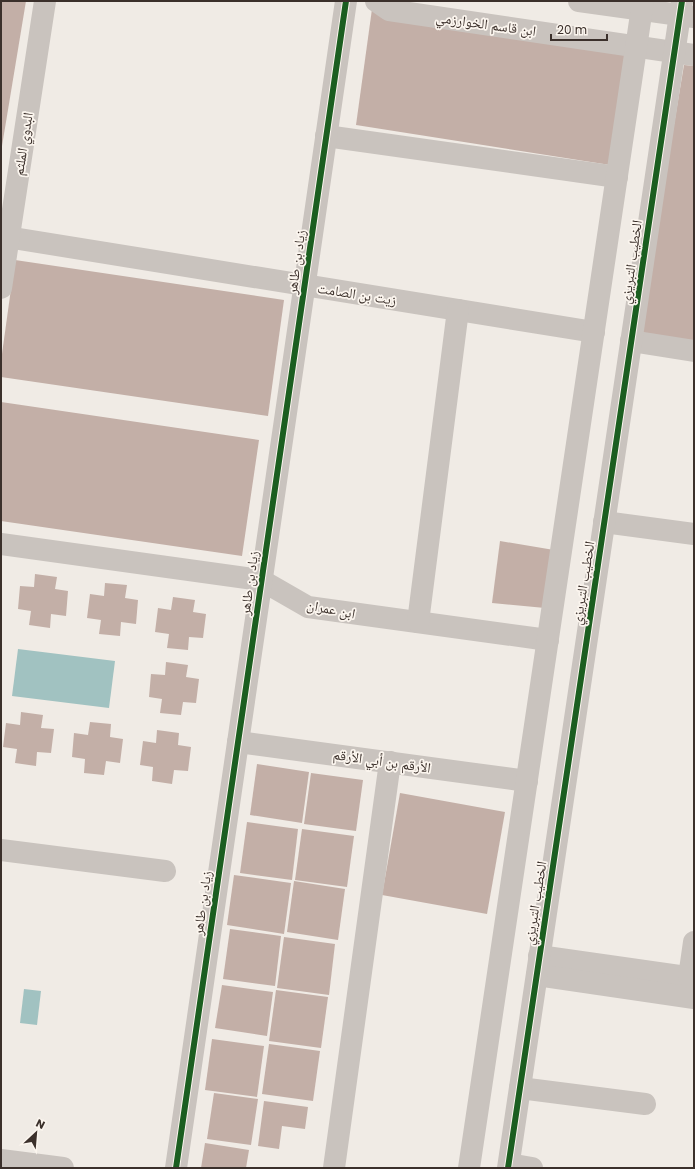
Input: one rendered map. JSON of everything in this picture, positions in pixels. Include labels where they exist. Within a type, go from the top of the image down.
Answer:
[{"type":"street","name":"البدوي الملثم","points":[[1,288],[5,237],[45,1]]},
{"type":"street","name":"زياد بن طاهر","points":[[176,1168],[346,1]]},
{"type":"street","name":"ابن قاسم الخوارزمي","points":[[376,1],[389,10],[684,53]]},
{"type":"street","points":[[579,1],[642,5],[685,11]]},
{"type":"street","name":"الخطيب التبريزي","points":[[469,1168],[642,5]]},
{"type":"street","name":"الخطيب التبريزي","points":[[508,1166],[631,341],[684,53],[685,11]]},
{"type":"street","points":[[326,136],[617,177]]},
{"type":"street","name":"زيت بن الصامت","points":[[5,237],[594,332]]},
{"type":"street","points":[[418,622],[458,310]]},
{"type":"street","points":[[631,341],[694,351]]},
{"type":"street","points":[[604,522],[694,534]]},
{"type":"street","name":"ابن عمران","points":[[1,544],[261,580],[308,608],[548,640]]},
{"type":"street","name":"الأرقم بن أبي الأرقم","points":[[238,742],[527,780]]},
{"type":"street","points":[[334,1168],[390,762]]},
{"type":"street","points":[[1,850],[165,871]]},
{"type":"street","points":[[538,965],[691,977],[694,942]]},
{"type":"street","points":[[538,965],[694,998]]},
{"type":"street","points":[[520,1088],[645,1104]]},
{"type":"street","points":[[14,1163],[63,1168]]},
{"type":"street","points":[[508,1166],[533,1168]]},
{"type":"water","points":[[18,649],[115,661],[109,708],[12,696]]},
{"type":"water","points":[[24,989],[41,991],[37,1025],[20,1023]]},
{"type":"building","points":[[1,1],[26,1],[2,146],[1,145]]},
{"type":"building","points":[[372,9],[625,55],[610,165],[356,125]]},
{"type":"building","points":[[684,65],[694,66],[694,344],[639,334]]},
{"type":"building","points":[[15,260],[284,300],[268,416],[1,377],[1,361]]},
{"type":"building","points":[[1,402],[259,440],[242,556],[1,521]]},
{"type":"building","points":[[500,541],[554,550],[545,608],[492,603]]},
{"type":"building","points":[[35,574],[57,577],[55,589],[68,591],[66,616],[51,614],[50,628],[29,625],[31,611],[18,609],[20,586],[34,587]]},
{"type":"building","points":[[105,583],[127,585],[125,598],[138,600],[136,624],[121,622],[120,636],[99,634],[101,620],[87,618],[90,594],[104,596]]},
{"type":"building","points":[[173,597],[195,600],[193,612],[206,614],[203,638],[189,637],[188,650],[167,648],[169,634],[155,632],[158,608],[171,610]]},
{"type":"building","points":[[166,662],[188,665],[186,677],[199,679],[196,703],[183,702],[181,715],[160,713],[162,699],[149,697],[151,674],[165,675]]},
{"type":"building","points":[[21,712],[43,715],[41,728],[54,729],[51,753],[37,752],[36,766],[15,763],[17,749],[3,747],[6,723],[20,725]]},
{"type":"building","points":[[90,722],[111,724],[110,737],[123,739],[120,763],[106,761],[104,775],[84,773],[85,759],[72,757],[74,733],[88,735]]},
{"type":"building","points":[[157,730],[179,733],[178,745],[191,747],[188,771],[174,770],[172,784],[152,781],[153,767],[140,765],[143,741],[156,743]]},
{"type":"building","points":[[257,764],[309,772],[302,823],[250,815]]},
{"type":"building","points":[[311,773],[363,780],[356,831],[304,824]]},
{"type":"building","points":[[400,793],[505,812],[487,914],[382,895]]},
{"type":"building","points":[[247,822],[298,829],[292,880],[240,873]]},
{"type":"building","points":[[302,829],[354,836],[347,887],[295,880]]},
{"type":"building","points":[[234,875],[291,883],[284,934],[227,925]]},
{"type":"building","points":[[294,881],[345,889],[338,940],[287,932]]},
{"type":"building","points":[[230,929],[281,936],[275,986],[223,979]]},
{"type":"building","points":[[284,937],[335,944],[329,995],[277,988]]},
{"type":"building","points":[[222,985],[273,992],[267,1036],[215,1028]]},
{"type":"building","points":[[276,990],[328,997],[321,1048],[269,1041]]},
{"type":"building","points":[[212,1039],[264,1046],[257,1097],[205,1090]]},
{"type":"building","points":[[269,1044],[320,1051],[313,1101],[262,1094]]},
{"type":"building","points":[[214,1093],[258,1099],[251,1145],[207,1139]]},
{"type":"building","points":[[264,1101],[308,1107],[305,1129],[282,1126],[279,1149],[258,1146]]},
{"type":"building","points":[[205,1143],[249,1150],[246,1168],[201,1168]]},
{"type":"cycle path","points":[[176,1168],[346,1]]},
{"type":"cycle path","points":[[508,1168],[682,1]]}]
